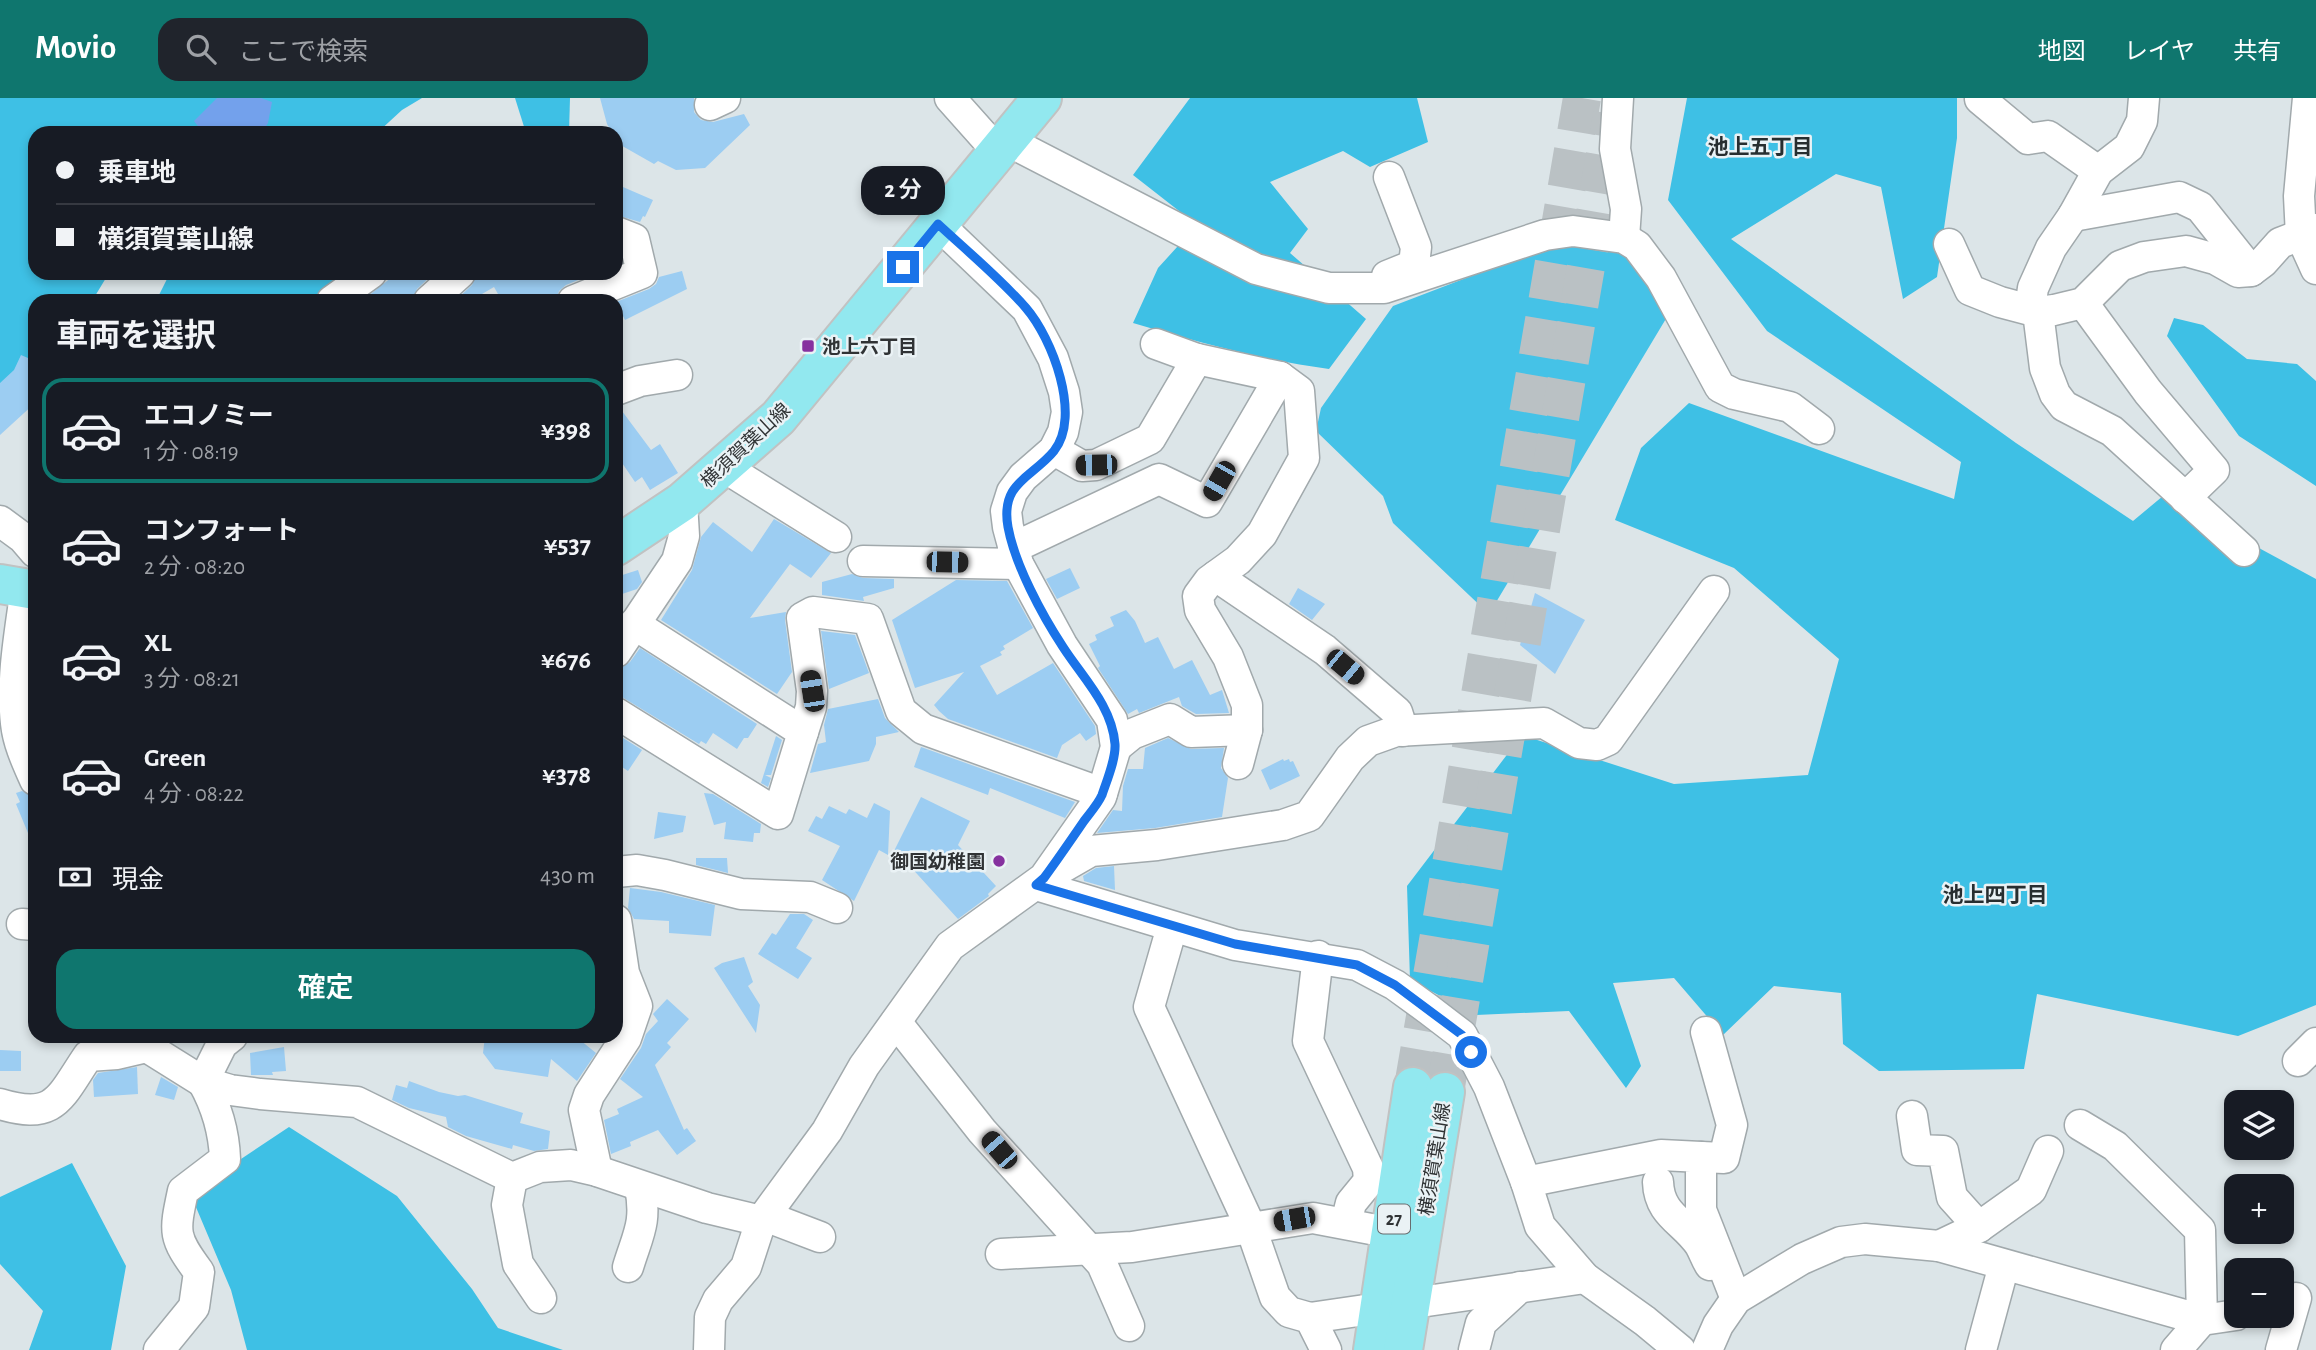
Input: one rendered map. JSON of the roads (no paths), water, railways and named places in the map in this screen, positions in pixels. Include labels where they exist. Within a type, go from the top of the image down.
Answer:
[{"type":"main road","name":"横須賀葉山線","points":[[623,541],[682,502],[778,418],[1003,147],[1038,99]]},
{"type":"main road","name":"横須賀葉山線","points":[[1373,1350],[1395,1305],[1429,1089],[1392,1233],[1395,1305],[1403,1350]]},
{"type":"street","points":[[950,98],[1003,147],[1256,269],[1329,288],[1384,288],[1545,235],[1573,231],[1624,237],[1637,246],[1661,278],[1720,387],[1734,394],[1790,407],[1819,429]]},
{"type":"street","points":[[1618,98],[1615,149],[1626,209],[1624,237]]},
{"type":"street","points":[[2144,98],[2142,121],[2129,147],[2098,171],[2073,216],[2051,248],[2033,288],[2034,310],[2045,368],[2055,394],[2064,406],[2112,431],[2244,551]]},
{"type":"street","points":[[2308,98],[2299,196],[2316,269]]},
{"type":"street","points":[[1980,99],[2028,139],[2048,136],[2098,171]]},
{"type":"street","points":[[1384,288],[1383,278],[1414,265],[1416,247],[1389,177]]},
{"type":"street","points":[[2073,216],[2179,197],[2200,207],[2251,271]]},
{"type":"street","points":[[938,224],[1027,309],[1053,358],[1064,392],[1066,412],[1063,432],[1055,450],[1023,477],[1012,492],[1006,511],[1016,556],[1062,645],[1111,720],[1116,747],[1102,793],[1040,881]]},
{"type":"street","points":[[1948,244],[1969,290],[2000,302],[2034,310],[2083,303],[2120,266],[2144,257],[2186,251],[2215,259],[2238,272],[2251,271],[2280,243],[2308,232]]},
{"type":"street","points":[[590,294],[642,273],[634,239],[623,235]]},
{"type":"street","points":[[341,294],[360,280]]},
{"type":"street","points":[[437,294],[452,280]]},
{"type":"street","points":[[2083,303],[2148,392],[2214,470],[2185,498]]},
{"type":"street","points":[[1156,344],[1197,359],[1280,377],[1299,391],[1304,458],[1262,534],[1198,596],[1200,610],[1228,657],[1247,705],[1247,730],[1238,764]]},
{"type":"street","points":[[1055,450],[1082,466],[1096,465],[1150,439],[1197,359]]},
{"type":"street","points":[[623,387],[640,381],[677,375]]},
{"type":"street","points":[[863,561],[1016,556],[1159,479],[1207,502],[1280,377]]},
{"type":"street","points":[[724,467],[836,537]]},
{"type":"street","points":[[623,641],[677,561],[684,536],[682,502]]},
{"type":"street","points":[[0,521],[28,544]]},
{"type":"street","points":[[1216,576],[1325,650],[1397,712],[1403,731]]},
{"type":"street","points":[[20,587],[16,725],[28,764]]},
{"type":"street","points":[[709,1350],[710,1317],[718,1300],[746,1267],[763,1218],[827,1131],[864,1066],[950,946],[1040,881],[1091,851],[1157,845],[1283,825],[1309,816],[1350,758],[1368,741],[1403,731],[1544,723],[1579,743],[1597,745],[1608,740],[1714,591]]},
{"type":"street","points":[[623,717],[778,814],[811,707],[812,691],[802,618],[814,612],[868,619],[901,711],[923,729],[1102,793]]},
{"type":"street","points":[[634,624],[803,733]]},
{"type":"street","points":[[1116,747],[1132,734],[1170,719],[1191,732],[1247,730]]},
{"type":"street","points":[[623,871],[637,870],[665,875],[741,894],[810,897],[837,908]]},
{"type":"street","points":[[1040,881],[1172,927],[1235,944],[1318,956],[1357,965],[1395,985],[1462,1035],[1489,1087],[1540,1226],[1585,1278],[1680,1350]]},
{"type":"street","points":[[1172,927],[1149,1007],[1251,1228],[1275,1297],[1289,1312],[1310,1318],[1585,1278]]},
{"type":"street","points":[[1318,956],[1308,1041],[1368,1168],[1369,1181],[1351,1203],[1346,1223]]},
{"type":"street","points":[[623,967],[637,1006],[623,1043]]},
{"type":"street","points":[[896,1022],[982,1131],[1102,1264],[1129,1326]]},
{"type":"street","points":[[1526,1182],[1659,1169],[1701,1157],[1724,1158],[1732,1125],[1706,1032]]},
{"type":"street","points":[[0,1104],[18,1109],[38,1110],[51,1106],[60,1098],[88,1056],[117,1054],[143,1043]]},
{"type":"street","points":[[146,1043],[203,1082],[240,1091],[357,1102],[512,1178],[540,1167],[571,1165],[597,1171],[707,1208],[763,1218],[820,1237]]},
{"type":"street","points":[[203,1082],[223,1043]]},
{"type":"street","points":[[597,1171],[584,1110],[589,1095],[623,1043]]},
{"type":"street","points":[[159,1350],[194,1307],[199,1272],[180,1247],[176,1224],[183,1191],[225,1159],[224,1133],[213,1100],[203,1082]]},
{"type":"street","points":[[1912,1116],[1917,1150],[1943,1151],[1952,1197],[1979,1227]]},
{"type":"street","points":[[2080,1125],[2115,1146],[2200,1230],[2202,1321],[2176,1350]]},
{"type":"street","points":[[1939,1246],[1979,1227],[2031,1190],[2048,1151]]},
{"type":"street","points":[[1701,1157],[1701,1210],[1731,1306]]},
{"type":"street","points":[[1659,1169],[1658,1197],[1699,1244],[1731,1306]]},
{"type":"street","points":[[512,1178],[506,1205],[518,1264],[541,1298]]},
{"type":"street","points":[[628,1267],[643,1222],[644,1208],[640,1186]]},
{"type":"street","points":[[1001,1254],[1132,1247],[1313,1217],[1392,1233]]},
{"type":"street","points":[[1707,1350],[1731,1306],[1802,1259],[1841,1242],[1865,1239],[1939,1246],[2202,1321],[2224,1317]]},
{"type":"street","points":[[1982,1350],[2004,1265]]},
{"type":"street","points":[[1474,1350],[1481,1322],[1520,1287]]},
{"type":"street","points":[[2281,1350],[2298,1300]]},
{"type":"street","points":[[1310,1318],[1326,1350]]},
{"type":"tunnel","points":[[1413,1087],[1582,98]]},
{"type":"tunnel","points":[[1445,1092],[1612,114]]},
{"type":"place","name":"池上六丁目","points":[[808,346]]},
{"type":"place","name":"御国幼稚園","points":[[999,861]]},
{"type":"district","name":"池上五丁目","points":[[1760,147]]},
{"type":"district","name":"池上四丁目","points":[[1995,895]]}]
